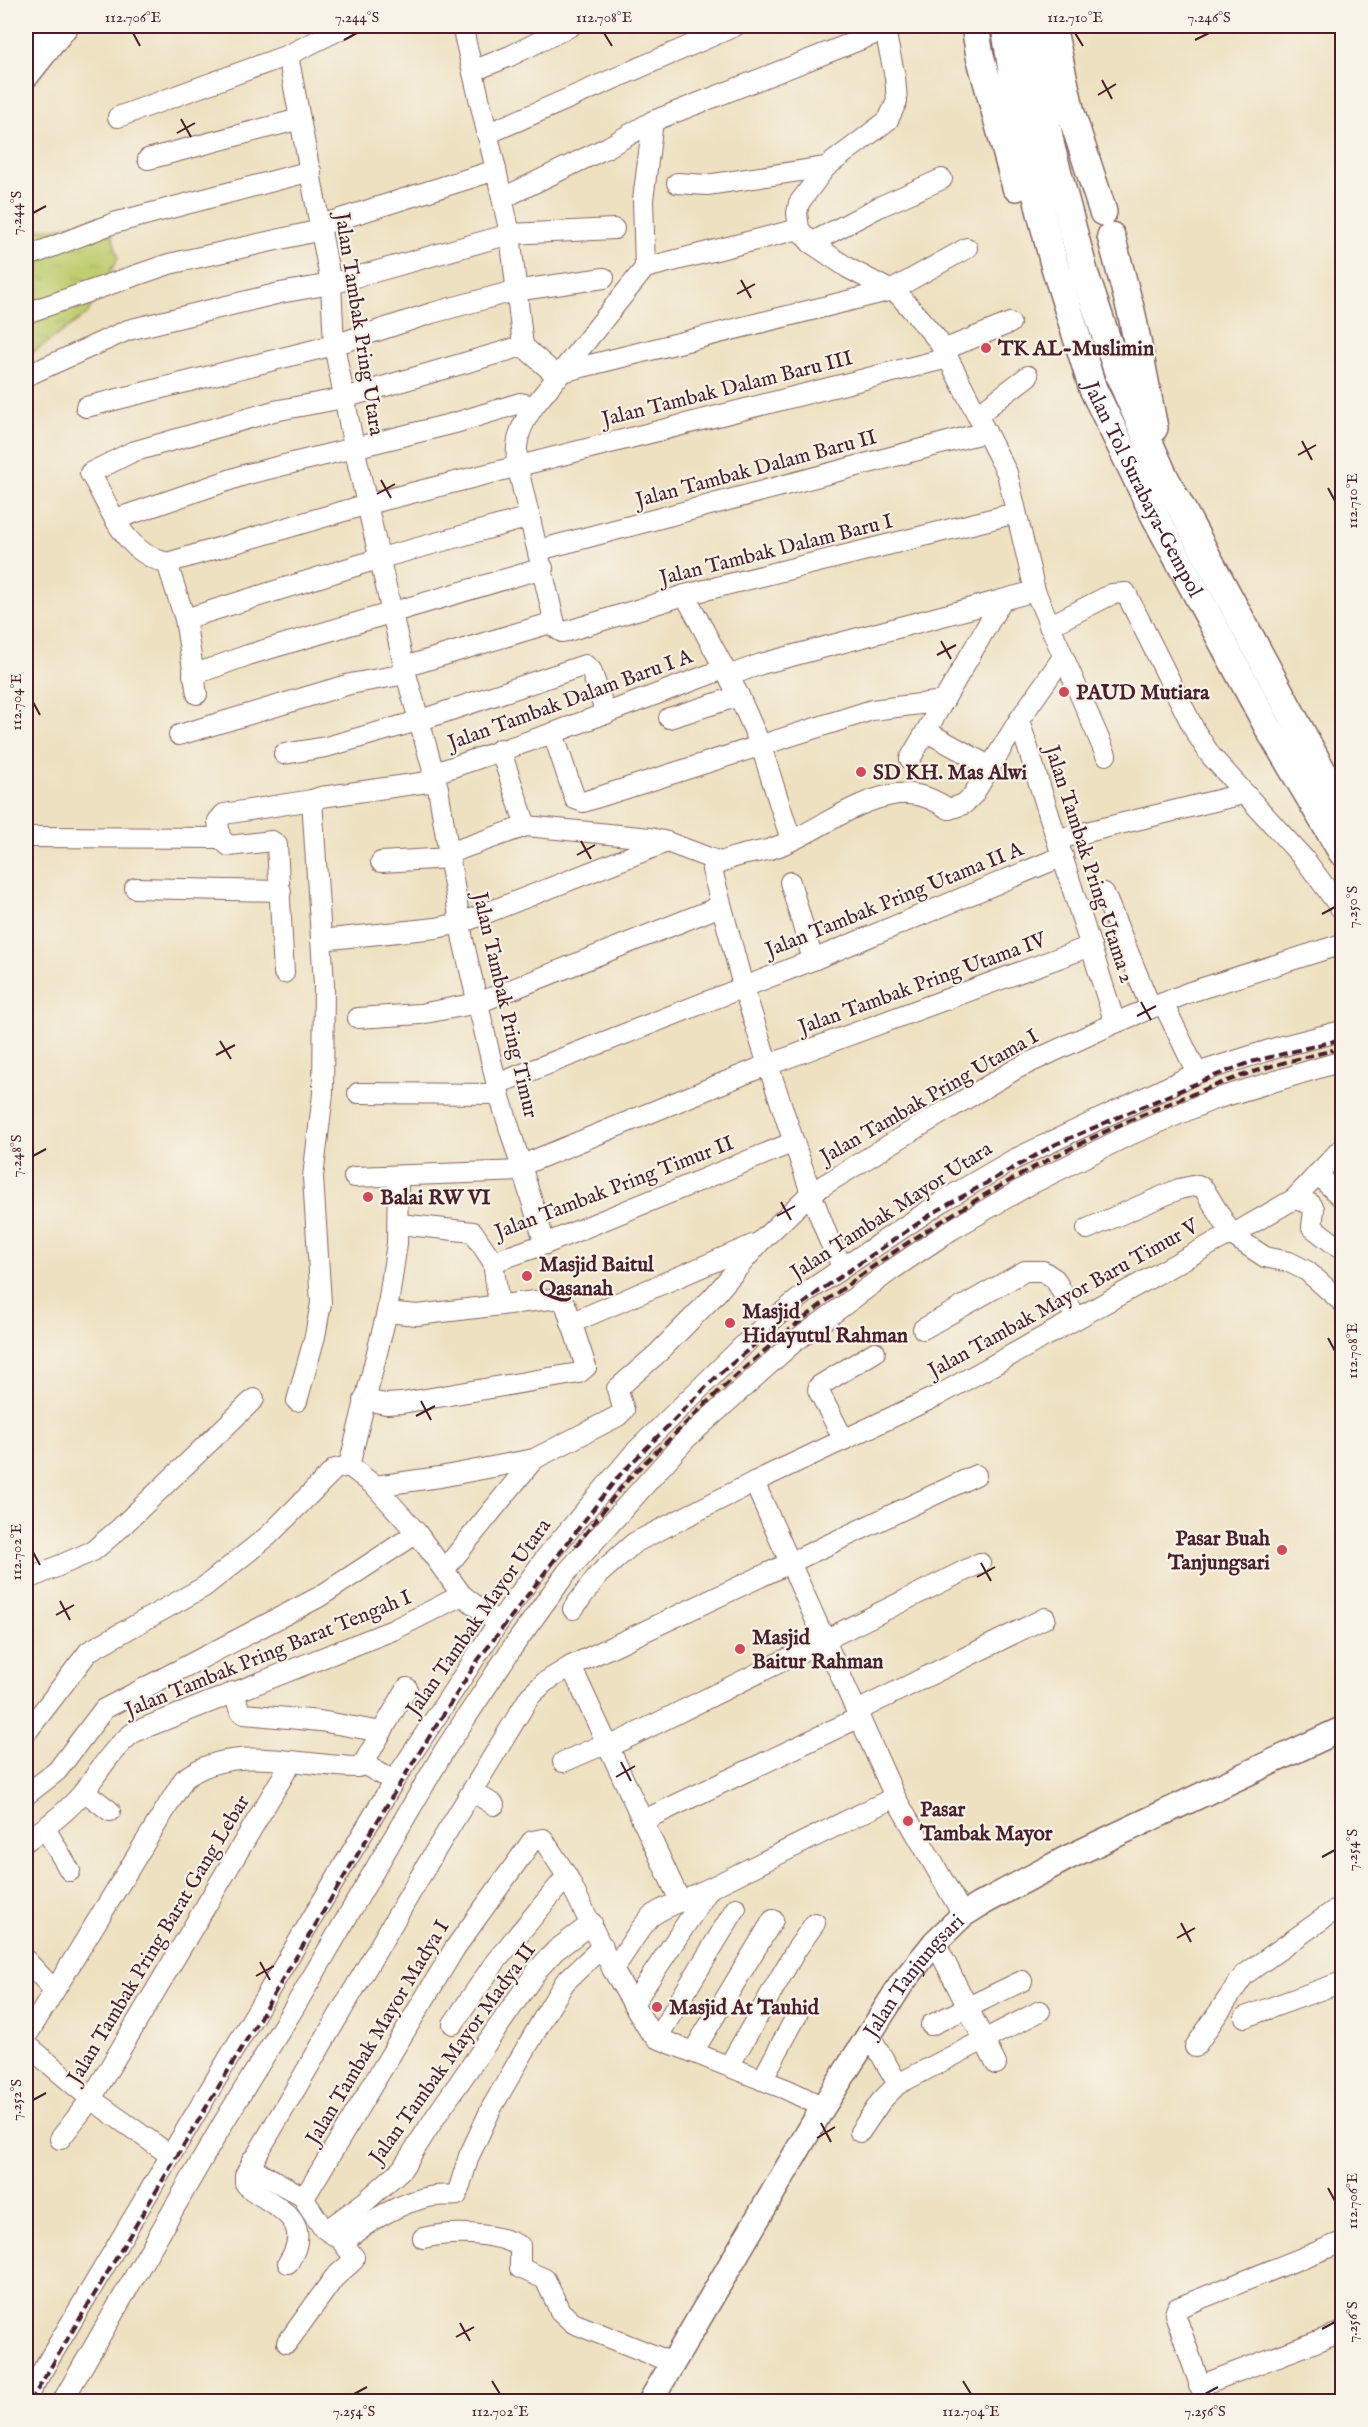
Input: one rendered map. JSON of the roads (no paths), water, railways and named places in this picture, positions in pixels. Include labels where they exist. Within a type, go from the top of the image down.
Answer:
[{"type":"highway","points":[[26,43],[40,26]]},
{"type":"highway","points":[[26,74],[64,26]]},
{"type":"highway","points":[[966,26],[980,56]]},
{"type":"highway","points":[[975,26],[980,56],[1040,267],[1062,324],[1094,389]]},
{"type":"highway","name":"Jalan Tol Surabaya–Gempol","points":[[1005,26],[1024,146],[1053,264],[1094,389],[1156,518],[1281,724],[1342,808]]},
{"type":"highway","name":"Jalan Tol Surabaya–Gempol","points":[[1028,26],[1051,147],[1085,275],[1119,375],[1164,476],[1342,852]]},
{"type":"highway","points":[[1052,26],[1071,112],[1107,224],[1132,315],[1164,476]]},
{"type":"main road","name":"Jalan Tanjungsari","points":[[650,2402],[823,2107],[869,2034],[902,1983],[936,1942],[963,1915],[1067,1858],[1342,1729]]},
{"type":"street","points":[[118,117],[288,55],[347,26]]},
{"type":"street","points":[[462,26],[510,234],[514,291],[523,346],[560,374]]},
{"type":"street","points":[[473,71],[510,56],[571,26]]},
{"type":"street","points":[[487,134],[735,26]]},
{"type":"street","points":[[503,198],[608,147],[653,121],[884,28],[897,90],[895,109],[888,120],[826,167],[799,203],[796,213],[805,236],[848,268],[892,290],[945,354],[1007,473],[1035,591],[1106,755]]},
{"type":"street","name":"Jalan Tambak Pring Utara","points":[[288,55],[331,284],[334,345],[344,398],[405,670],[434,778]]},
{"type":"street","points":[[148,159],[300,119]]},
{"type":"street","points":[[179,735],[405,670],[554,622],[517,465],[516,447],[519,429],[534,406],[645,268],[644,200],[653,121]]},
{"type":"street","points":[[677,183],[707,185],[826,167]]},
{"type":"street","points":[[26,313],[169,264],[321,227],[496,170]]},
{"type":"street","points":[[26,257],[118,222],[311,171]]},
{"type":"street","points":[[645,268],[805,236],[942,179]]},
{"type":"street","points":[[26,376],[128,330],[280,293],[331,284],[510,234],[614,229]]},
{"type":"street","points":[[560,374],[892,290],[967,248]]},
{"type":"street","points":[[86,407],[334,345],[432,313],[514,291],[604,278]]},
{"type":"street","name":"Jalan Tambak Dalam Baru III","points":[[167,563],[368,504],[945,354],[1010,323]]},
{"type":"street","points":[[198,694],[185,619],[167,563],[149,559],[131,545],[90,473],[132,452],[274,411],[344,398],[523,346]]},
{"type":"street","points":[[982,424],[1028,376]]},
{"type":"street","points":[[116,519],[244,475],[455,423],[520,403],[534,406]]},
{"type":"street","name":"Jalan Tambak Dalam Baru II","points":[[193,675],[248,655],[393,613],[541,559],[982,424]]},
{"type":"street","name":"Jalan Tambak Dalam Baru I","points":[[554,622],[562,632],[568,631],[685,595],[1016,513]]},
{"type":"street","points":[[185,619],[381,558],[530,517]]},
{"type":"street","name":"Jalan Tambak Dalam Baru I A","points":[[220,838],[218,821],[224,814],[434,778],[500,749],[554,733],[726,672],[1035,591]]},
{"type":"street","points":[[1049,626],[1112,594],[1126,593],[1195,732],[1211,756],[1306,861],[1342,910]]},
{"type":"street","points":[[685,595],[739,696],[761,746],[791,840]]},
{"type":"street","points":[[910,759],[1002,600]]},
{"type":"street","points":[[843,1268],[811,1193],[768,1065],[743,986],[712,870],[720,862],[770,849],[864,803],[896,794],[922,795],[949,809],[956,808],[973,795],[1019,720],[1063,657]]},
{"type":"street","points":[[284,754],[326,747],[418,721],[585,665],[591,670],[606,714]]},
{"type":"street","points":[[669,718],[739,696]]},
{"type":"street","points":[[554,733],[575,799],[580,803],[872,710],[944,701]]},
{"type":"street","name":"Jalan Tambak Pring Utama 2","points":[[1019,720],[1115,1023]]},
{"type":"street","points":[[927,732],[989,766]]},
{"type":"street","points":[[500,749],[526,826]]},
{"type":"street","name":"Jalan Tambak Pring Timur","points":[[434,778],[461,923],[498,1089],[545,1244]]},
{"type":"street","name":"Jalan Tambak Pring Utama II A","points":[[498,1089],[743,986],[813,960],[1060,847],[1243,794]]},
{"type":"street","points":[[297,1401],[315,1336],[321,1304],[313,1177],[324,1075],[324,984],[312,800]]},
{"type":"street","points":[[381,862],[450,856],[526,826],[628,835],[667,842],[720,862]]},
{"type":"street","points":[[31,837],[220,838],[229,846],[275,842],[281,891],[284,973]]},
{"type":"street","points":[[321,940],[436,928],[461,923],[667,842]]},
{"type":"street","points":[[790,882],[813,960]]},
{"type":"street","points":[[135,888],[281,891]]},
{"type":"street","points":[[1104,893],[1157,1005],[1197,1073]]},
{"type":"street","points":[[358,1018],[420,1014],[478,1003],[721,906]]},
{"type":"street","name":"Jalan Tambak Pring Utama I","points":[[534,1459],[622,1412],[624,1406],[617,1389],[658,1353],[713,1297],[760,1242],[811,1193],[1016,1069],[1157,1005],[1342,944]]},
{"type":"street","name":"Jalan Tambak Pring Utama IV","points":[[354,1178],[521,1168],[768,1065],[1091,946]]},
{"type":"street","name":"Jalan Tambak Mayor Utara","points":[[26,2398],[158,2173],[394,1781],[498,1623],[547,1556],[634,1453],[755,1334],[810,1290],[946,1200],[1013,1160],[1197,1073],[1279,1047],[1342,1031]]},
{"type":"street","points":[[62,2402],[444,1751],[512,1648],[567,1572],[687,1438],[793,1343],[893,1269],[951,1230],[1027,1186],[1119,1140],[1212,1100],[1342,1061]]},
{"type":"street","points":[[358,1093],[498,1089]]},
{"type":"street","name":"Jalan Tambak Pring Timur II","points":[[499,1305],[493,1262],[545,1244],[794,1142]]},
{"type":"street","points":[[1342,1148],[1294,1199],[1232,1235],[1264,1257],[1289,1262],[1307,1271],[1342,1302]]},
{"type":"street","points":[[1317,1174],[1342,1198]]},
{"type":"street","points":[[349,1466],[387,1312],[399,1224],[398,1177]]},
{"type":"street","name":"Jalan Tambak Mayor Baru Timur V","points":[[573,1609],[598,1575],[628,1547],[754,1482],[939,1395],[1224,1237],[1232,1235],[1204,1189],[1198,1185],[1179,1189],[1087,1229]]},
{"type":"street","points":[[1294,1199],[1311,1204],[1314,1209],[1312,1227],[1342,1250]]},
{"type":"street","points":[[399,1224],[473,1232],[493,1262]]},
{"type":"street","points":[[568,1314],[760,1242]]},
{"type":"street","points":[[923,1329],[1012,1277],[1036,1270],[1051,1274],[1076,1318]]},
{"type":"street","points":[[364,1400],[386,1404],[402,1402],[579,1373],[586,1367],[568,1314],[560,1298],[417,1315],[387,1312]]},
{"type":"street","points":[[844,1440],[818,1390],[819,1386],[875,1352]]},
{"type":"street","points":[[26,1580],[93,1551],[254,1399]]},
{"type":"street","points":[[375,1486],[440,1477],[534,1459]]},
{"type":"street","points":[[444,1570],[534,1459]]},
{"type":"street","points":[[26,1733],[89,1651],[204,1587],[268,1536],[334,1469],[349,1466],[375,1486],[417,1533],[462,1595],[498,1623]]},
{"type":"street","points":[[288,2263],[297,2247],[296,2226],[292,2218],[245,2183],[245,2175],[530,1696],[545,1682],[572,1666],[976,1475]]},
{"type":"street","points":[[754,1482],[895,1797],[963,1915]]},
{"type":"street","points":[[26,1795],[57,1771],[104,1709],[320,1597],[417,1533]]},
{"type":"street","points":[[563,1762],[608,1745],[980,1563]]},
{"type":"street","name":"Jalan Tambak Pring Barat Tengah I","points":[[26,1841],[45,1828],[84,1791],[107,1757],[134,1732],[393,1630],[462,1595]]},
{"type":"street","points":[[642,1821],[859,1714],[1045,1618]]},
{"type":"street","points":[[572,1666],[681,1901]]},
{"type":"street","points":[[26,2037],[184,1779],[195,1770],[221,1761],[241,1759],[353,1767],[363,1764],[407,1688]]},
{"type":"street","points":[[233,1692],[240,1711],[244,1714],[320,1722],[382,1732]]},
{"type":"street","name":"Jalan Tambak Pring Barat Gang Lebar","points":[[60,2139],[91,2099],[292,1761]]},
{"type":"street","points":[[363,1764],[394,1781]]},
{"type":"street","points":[[84,1791],[110,1811]]},
{"type":"street","points":[[472,1791],[494,1805]]},
{"type":"street","points":[[614,1970],[651,1916],[895,1797]]},
{"type":"street","points":[[45,1828],[70,1871]]},
{"type":"street","name":"Jalan Tambak Mayor Madya I","points":[[302,2196],[306,2195],[316,2180],[455,1948],[532,1840],[543,1839],[567,1876]]},
{"type":"street","points":[[453,2024],[496,1961],[567,1876],[645,2026],[657,2038],[823,2107]]},
{"type":"street","points":[[633,2004],[710,1888]]},
{"type":"street","points":[[1195,2047],[1244,1975],[1342,1905]]},
{"type":"street","points":[[657,2038],[736,1908]]},
{"type":"street","points":[[693,2052],[773,1920]]},
{"type":"street","name":"Jalan Tambak Mayor Madya II","points":[[327,2229],[366,2201],[402,2169],[539,1968],[556,1950],[592,1923]]},
{"type":"street","points":[[729,2066],[795,1950],[815,1923]]},
{"type":"street","points":[[936,1942],[996,2064]]},
{"type":"street","points":[[348,2239],[373,2221],[412,2203],[432,2196],[457,2195],[469,2156],[492,2107],[551,2005],[565,1982],[603,1946]]},
{"type":"street","points":[[26,1960],[54,1990]]},
{"type":"street","points":[[931,2025],[1022,1981]]},
{"type":"street","points":[[1245,2017],[1342,1982]]},
{"type":"street","points":[[860,2132],[881,2101],[898,2084],[1040,2011]]},
{"type":"street","points":[[762,2080],[797,2015]]},
{"type":"street","points":[[869,2034],[898,2084]]},
{"type":"street","points":[[26,2044],[91,2099],[170,2155]]},
{"type":"street","points":[[252,2160],[255,2169],[302,2196],[323,2228],[348,2239],[354,2258],[334,2278],[287,2343]]},
{"type":"street","points":[[423,2238],[447,2234],[479,2236],[520,2246],[520,2268],[545,2279],[566,2318],[601,2336],[673,2363]]},
{"type":"street","points":[[1342,2242],[1182,2304],[1177,2308],[1175,2314],[1203,2394],[1342,2332]]},
{"type":"railway","points":[[30,2402],[402,1780],[478,1660],[617,1478],[717,1376],[818,1292],[933,1213],[1056,1144],[1209,1078],[1251,1062],[1342,1039]]},
{"type":"railway","points":[[576,1546],[636,1471],[684,1425],[745,1368],[809,1314],[877,1263],[1022,1174],[1098,1135],[1175,1101],[1263,1069],[1333,1050]]},
{"type":"place","name":"TK AL-Muslimin","points":[[986,348]]},
{"type":"place","name":"PAUD Mutiara","points":[[1064,692]]},
{"type":"place","name":"SD KH. Mas Alwi","points":[[861,772]]},
{"type":"place","name":"Balai RW VI","points":[[368,1197]]},
{"type":"place","name":"Masjid Baitul Qasanah","points":[[527,1276]]},
{"type":"place","name":"Masjid Hidayutul Rahman","points":[[730,1323]]},
{"type":"place","name":"Pasar Buah Tanjungsari","points":[[1282,1550]]},
{"type":"place","name":"Masjid Baitur Rahman","points":[[740,1649]]},
{"type":"place","name":"Pasar Tambak Mayor","points":[[908,1821]]},
{"type":"place","name":"Masjid At Tauhid","points":[[657,2007]]}]
